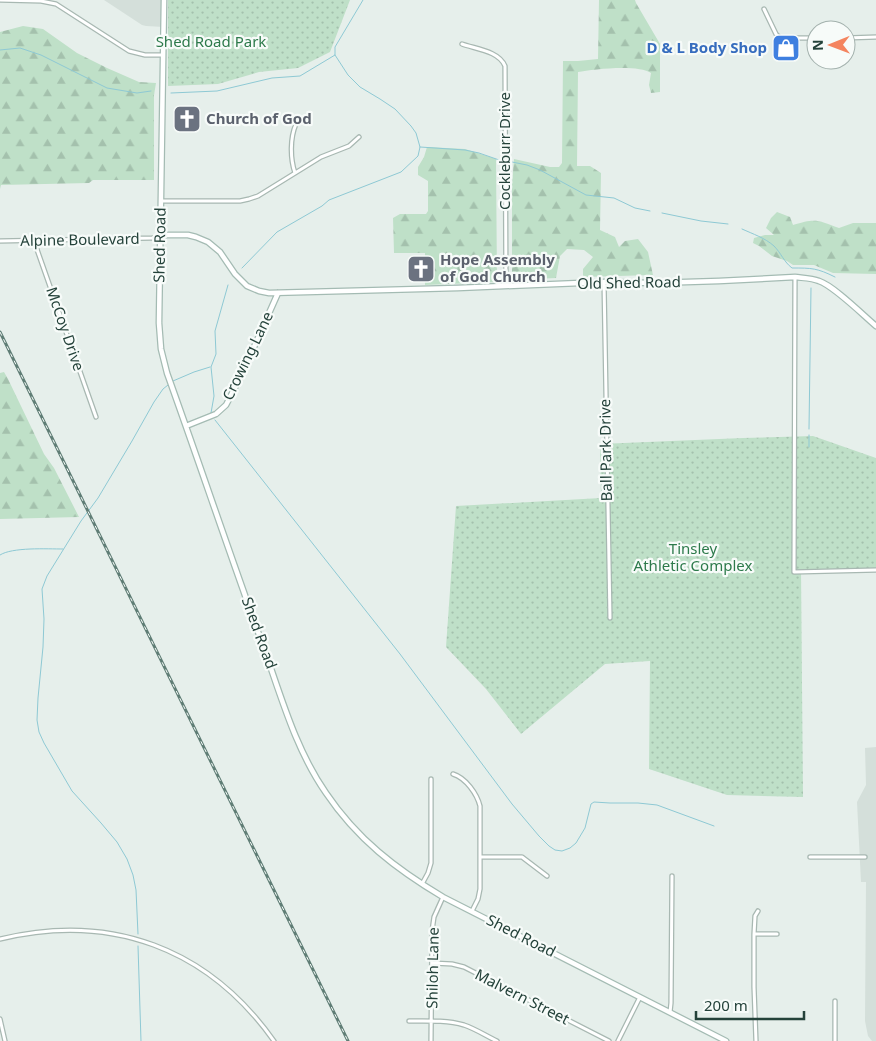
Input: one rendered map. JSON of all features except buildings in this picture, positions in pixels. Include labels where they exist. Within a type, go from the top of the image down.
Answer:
[{"type":"street","points":[[0,0],[52,2],[129,50],[138,54],[163,55]]},
{"type":"street","name":"Shed Road","points":[[164,0],[159,323],[161,349],[167,373],[292,728],[306,760],[324,791],[354,830],[384,857],[422,884],[443,897],[726,1041]]},
{"type":"street","points":[[764,9],[776,34],[780,38],[806,38]]},
{"type":"street","points":[[856,38],[876,37]]},
{"type":"street","name":"Cockleburr Drive","points":[[462,44],[500,57],[505,66],[506,286]]},
{"type":"street","points":[[295,173],[292,163],[292,140],[296,124]]},
{"type":"street","points":[[161,201],[240,201],[250,199],[321,157],[349,146],[359,137]]},
{"type":"street","name":"Old Shed Road","points":[[160,237],[188,235],[208,242],[220,252],[235,274],[247,286],[265,293],[604,282],[654,283],[795,277],[825,284],[876,326]]},
{"type":"street","name":"Alpine Boulevard","points":[[0,241],[160,237]]},
{"type":"street","name":"McCoy Drive","points":[[34,241],[96,417]]},
{"type":"street","points":[[795,277],[794,572],[876,570]]},
{"type":"street","name":"Ball Park Drive","points":[[604,282],[610,618]]},
{"type":"street","name":"Crowing Lane","points":[[186,426],[211,417],[226,404],[242,374],[278,293]]},
{"type":"street","points":[[453,774],[463,780],[476,795],[480,803],[479,894],[472,911]]},
{"type":"street","points":[[422,884],[431,863],[431,779]]},
{"type":"street","points":[[810,857],[865,856]]},
{"type":"street","points":[[480,857],[522,857],[547,876]]},
{"type":"street","points":[[670,1012],[672,876]]},
{"type":"street","name":"Shiloh Lane","points":[[432,1041],[432,931],[433,922],[443,897]]},
{"type":"street","points":[[756,1041],[754,934],[755,916],[758,911]]},
{"type":"street","points":[[0,939],[32,932],[95,931],[118,934],[158,947],[186,959],[217,980],[250,1011],[274,1041]]},
{"type":"street","points":[[754,934],[777,934]]},
{"type":"street","name":"Malvern Street","points":[[432,963],[452,964],[464,968],[609,1041]]},
{"type":"street","points":[[618,1041],[640,997]]},
{"type":"street","points":[[835,1001],[835,1041]]},
{"type":"street","points":[[0,1019],[5,1041]]},
{"type":"street","points":[[409,1021],[448,1022],[462,1025],[494,1040]]},
{"type":"shaded area","points":[[104,0],[164,0],[164,27],[142,25]]},
{"type":"shaded area","points":[[876,747],[876,1041],[872,1041],[868,1036],[865,1021],[866,882],[861,882],[857,802],[866,785],[865,748]]},
{"type":"green space","name":"Shed Road Park","points":[[168,0],[350,0],[330,52],[298,68],[259,72],[218,84],[168,86]]},
{"type":"green space","points":[[599,0],[635,0],[660,44],[660,92],[651,93],[649,85],[651,73],[645,70],[616,68],[578,72],[577,166],[590,166],[601,173],[600,230],[615,237],[619,247],[625,241],[638,239],[648,252],[653,275],[583,277],[583,269],[593,257],[584,250],[567,249],[560,256],[556,278],[514,280],[512,277],[512,185],[514,159],[550,167],[559,167],[562,163],[563,61],[598,59]]},
{"type":"green space","points":[[23,26],[43,29],[77,53],[139,82],[156,83],[154,95],[154,180],[93,180],[89,183],[1,185],[0,189],[0,32]]},
{"type":"green space","points":[[427,147],[465,149],[496,159],[497,282],[425,285],[425,253],[394,253],[393,218],[400,214],[426,214],[428,211],[428,181],[418,175],[418,167]]},
{"type":"green space","points":[[777,212],[790,217],[793,225],[807,221],[816,221],[839,228],[853,223],[876,223],[876,274],[833,273],[814,265],[793,265],[772,256],[753,243],[754,238],[774,235],[766,228],[771,218]]},
{"type":"green space","points":[[4,372],[44,454],[54,468],[79,517],[0,519],[0,373]]},
{"type":"green space","name":"Tinsley Athletic Complex","points":[[813,436],[876,458],[876,568],[801,570],[803,797],[727,795],[649,769],[650,661],[605,664],[521,734],[486,689],[446,647],[456,506],[601,498],[600,444]]},
{"type":"waterway","points":[[171,93],[217,91],[272,78],[300,76],[335,55],[335,47],[363,0]]},
{"type":"waterway","points":[[0,50],[20,48],[41,55],[107,88],[137,93],[151,91]]},
{"type":"waterway","points":[[242,268],[277,232],[329,200],[401,172],[418,156],[420,147],[416,133],[411,126],[395,109],[360,87],[348,75],[335,55]]},
{"type":"waterway","points":[[420,147],[465,150],[502,161]]},
{"type":"waterway","points":[[512,162],[540,170],[586,195],[614,198],[635,208],[650,211]]},
{"type":"waterway","points":[[662,213],[728,224]]},
{"type":"waterway","points":[[742,229],[770,243],[792,268],[814,269],[835,277]]},
{"type":"waterway","points":[[211,413],[214,396],[211,367],[216,354],[215,331],[228,285]]},
{"type":"waterway","points":[[809,429],[811,288]]},
{"type":"waterway","points":[[173,381],[210,367]]},
{"type":"waterway","points":[[138,934],[136,890],[127,859],[117,842],[72,791],[39,732],[37,720],[44,619],[42,589],[47,576],[81,521],[98,498],[154,402],[168,385]]},
{"type":"waterway","points":[[215,420],[400,654],[512,804],[549,846],[555,850],[562,851],[576,843],[585,828],[591,804],[594,802],[657,805],[714,826]]},
{"type":"waterway","points":[[809,435],[809,447]]},
{"type":"waterway","points":[[0,555],[5,552],[21,550],[63,549]]},
{"type":"waterway","points":[[138,946],[141,1041]]},
{"type":"railway","points":[[0,332],[348,1041]]},
{"type":"place","name":"D & L Body Shop","points":[[786,48]]},
{"type":"place","name":"Church of God","points":[[187,119]]},
{"type":"place","name":"Hope Assembly of God Church","points":[[421,269]]}]
